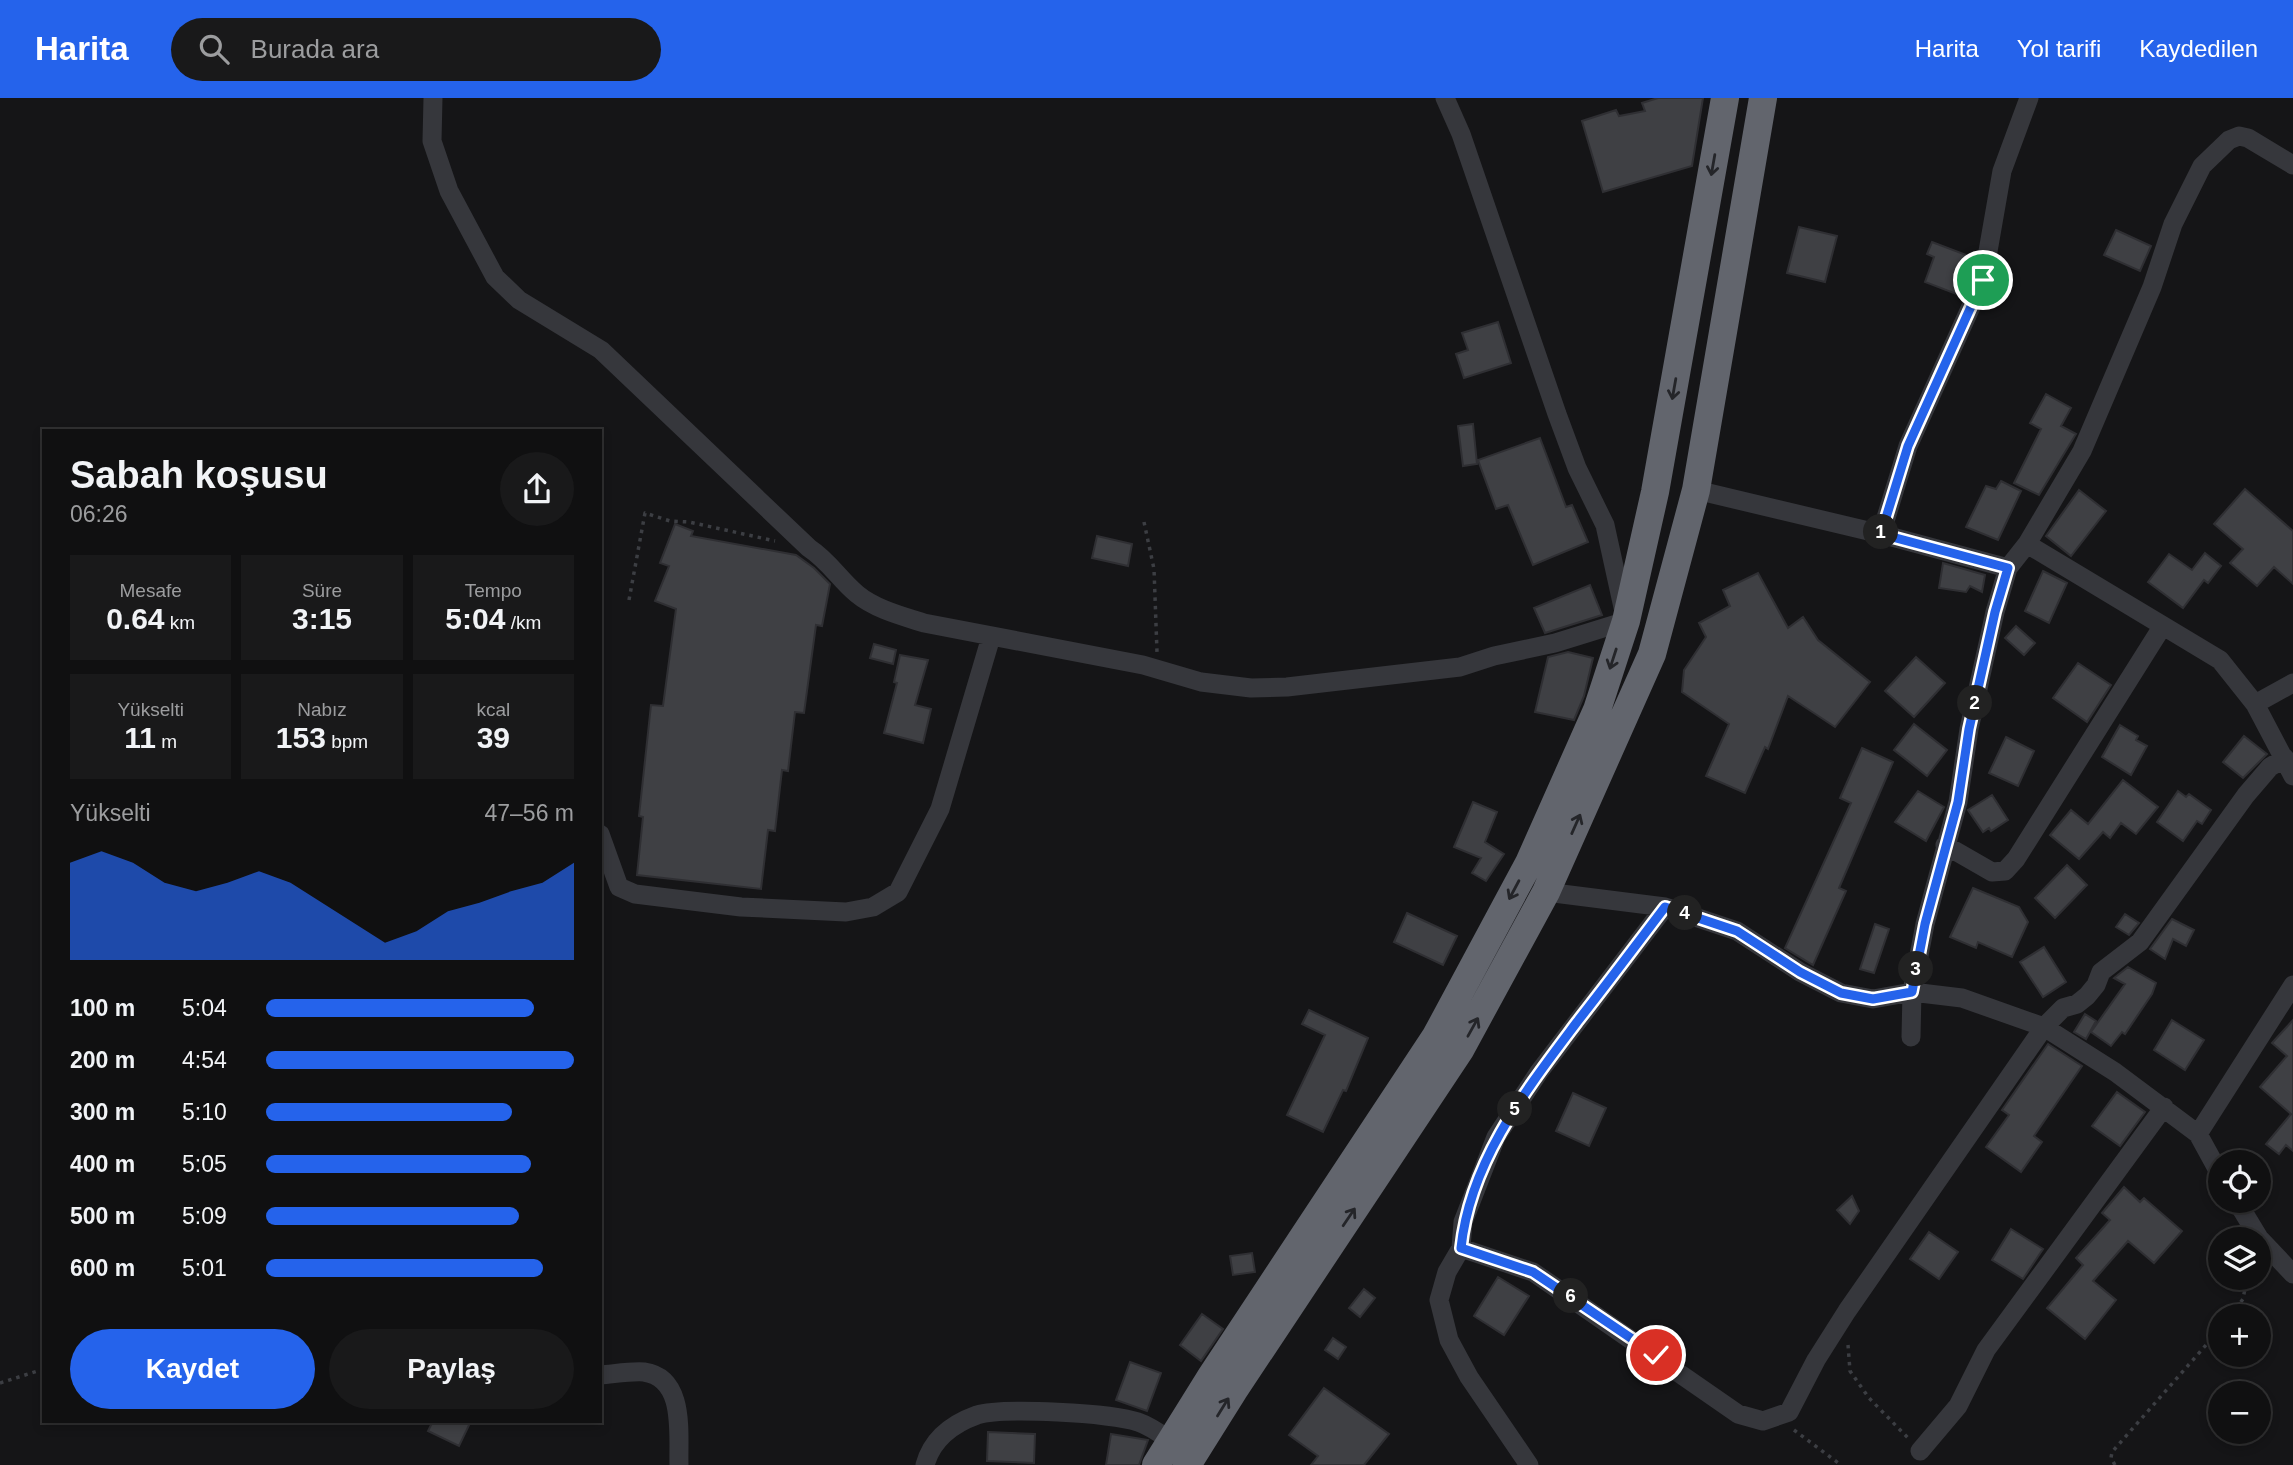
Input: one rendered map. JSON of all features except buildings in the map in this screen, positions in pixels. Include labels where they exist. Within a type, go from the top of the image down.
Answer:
[{"type":"highway","points":[[1156,1465],[1436,1036],[1529,863],[1597,710],[1626,621],[1655,492],[1725,98]]},
{"type":"highway","points":[[1187,1465],[1460,1050],[1546,892],[1652,653],[1696,490],[1763,98]]},
{"type":"street","points":[[433,98],[432,141],[449,191],[495,277],[519,300],[601,350],[809,548],[825,558],[858,595],[892,613],[924,623],[1158,670],[1201,682],[1251,688],[1287,687],[1460,667],[1494,656],[1555,643],[1626,621],[1605,525],[1564,436],[1465,144],[1445,98]]},
{"type":"street","points":[[1881,534],[1908,446],[1983,280],[2002,171],[2029,98]]},
{"type":"street","points":[[1911,1037],[1912,992],[1945,845],[1958,802],[1969,729],[1995,612],[2008,568],[2027,544],[2082,450],[2152,287],[2173,224],[2202,166],[2229,140],[2239,136],[2248,138],[2293,165]]},
{"type":"street","points":[[1696,490],[1881,534],[2008,568]]},
{"type":"street","points":[[2027,544],[2220,660],[2255,704],[2293,776]]},
{"type":"street","points":[[1945,845],[1992,872],[2005,871],[2016,859],[2162,627]]},
{"type":"street","points":[[602,840],[619,887],[635,894],[741,907],[846,912],[873,907],[898,892],[940,809],[991,637]]},
{"type":"street","points":[[2255,704],[2293,683]]},
{"type":"street","points":[[1461,1248],[1533,1272],[1738,1413],[1763,1420],[1789,1412],[1816,1360],[1847,1311],[2044,1027],[2063,1008],[2077,1004],[2087,996],[2101,972],[2140,942],[2246,795],[2270,767],[2285,758]]},
{"type":"street","points":[[1546,892],[1665,907],[1737,931],[1800,972],[1841,993],[1873,999],[1912,992],[1962,998],[2044,1027],[2115,1072],[2164,1108],[2198,1134],[2208,1152]]},
{"type":"street","points":[[1529,1465],[1469,1377],[1449,1340],[1439,1300],[1447,1272],[1461,1248],[1463,1223],[1496,1137],[1539,1073],[1665,907]]},
{"type":"street","points":[[2198,1134],[2293,985]]},
{"type":"street","points":[[1920,1451],[1958,1406],[1986,1350],[2164,1108]]},
{"type":"street","points":[[2244,1213],[2259,1238],[2293,1274]]},
{"type":"street","points":[[602,1375],[644,1372],[669,1385],[679,1414],[680,1465]]},
{"type":"street","points":[[925,1465],[936,1441],[955,1425],[979,1415],[1105,1415],[1139,1422],[1171,1441]]},
{"type":"path","points":[[629,600],[645,513],[670,522],[689,522],[809,548]]},
{"type":"path","points":[[1144,522],[1154,569],[1158,670]]},
{"type":"path","points":[[1852,1336],[1848,1345],[1850,1371],[1869,1398],[1920,1451]]},
{"type":"path","points":[[2115,1465],[2111,1458],[2112,1452],[2208,1343]]},
{"type":"path","points":[[0,1383],[42,1370]]},
{"type":"path","points":[[1780,1416],[1802,1438],[1841,1465]]},
{"type":"route","points":[[1656,1355],[1533,1272],[1461,1248],[1463,1223],[1496,1137],[1539,1073],[1665,907],[1737,931],[1800,972],[1841,993],[1873,999],[1912,992],[1925,924],[1958,802],[1969,729],[1995,612],[2008,568],[1881,534],[1908,446],[1983,280]]}]
